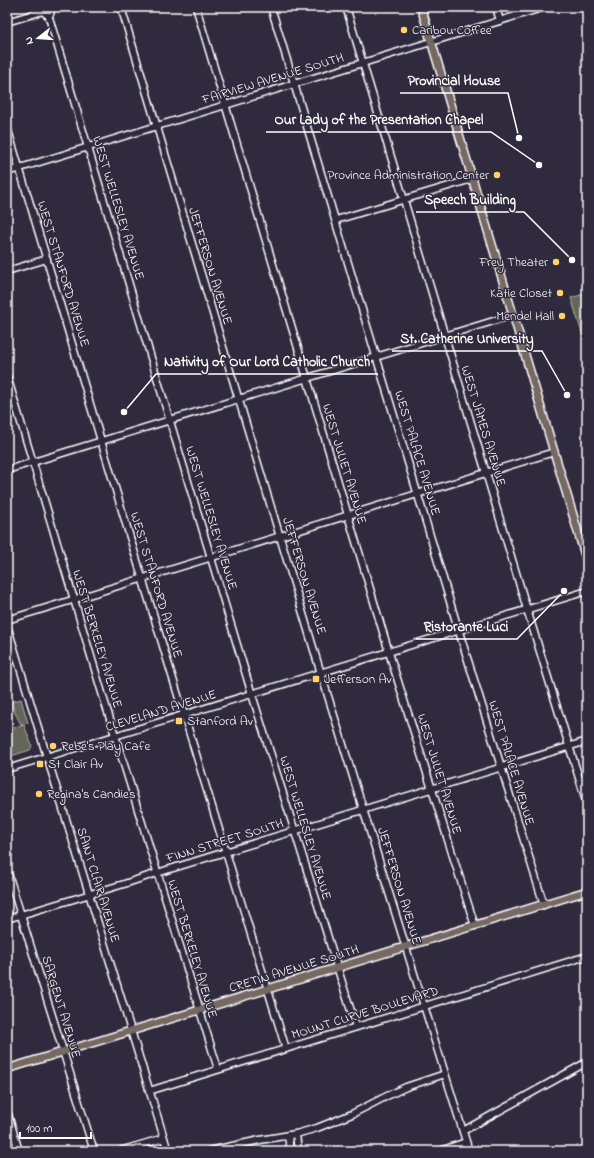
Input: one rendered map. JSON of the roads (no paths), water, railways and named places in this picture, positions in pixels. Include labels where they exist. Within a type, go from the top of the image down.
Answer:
[{"type":"main road","points":[[421,7],[587,562]]},
{"type":"main road","name":"CRETIN AVENUE SOUTH","points":[[7,1069],[587,891]]},
{"type":"street","name":"JEFFERSON AVENUE","points":[[121,7],[321,673],[469,1151]]},
{"type":"street","name":"WEST JULIET AVENUE","points":[[196,7],[389,652],[475,926]]},
{"type":"street","name":"WEST PALACE AVENUE","points":[[271,7],[458,630],[544,905]]},
{"type":"street","name":"WEST JAMES AVENUE","points":[[346,7],[485,473],[587,804]]},
{"type":"street","points":[[496,7],[500,21]]},
{"type":"street","name":"FAIRVIEW AVENUE SOUTH","points":[[7,172],[544,7]]},
{"type":"street","points":[[7,22],[49,9]]},
{"type":"street","name":"WEST WELLESLEY AVENUE","points":[[49,9],[88,147],[252,694],[356,1027]]},
{"type":"street","name":"WEST STANFORD AVENUE","points":[[7,127],[286,1049]]},
{"type":"street","points":[[336,220],[472,178]]},
{"type":"street","points":[[7,271],[47,259]]},
{"type":"street","points":[[7,470],[513,315]]},
{"type":"street","name":"WEST BERKELEY AVENUE","points":[[7,376],[115,736],[218,1069]]},
{"type":"street","points":[[7,620],[554,452]]},
{"type":"street","name":"CLEVELAND AVENUE","points":[[7,769],[587,591]]},
{"type":"street","name":"SAINT CLAIR AVENUE","points":[[7,625],[168,1151]]},
{"type":"street","name":"FINN STREET SOUTH","points":[[7,919],[587,741]]},
{"type":"street","name":"SARGENT AVENUE","points":[[7,870],[94,1151]]},
{"type":"street","name":"MOUNT CURVE BOULEVARD","points":[[149,1091],[587,956]]},
{"type":"street","points":[[463,1131],[587,1062]]},
{"type":"street","points":[[209,1151],[253,1141],[296,1134],[334,1122],[399,1090],[445,1074]]},
{"type":"street","points":[[7,1111],[19,1151]]},
{"type":"street","points":[[296,1134],[298,1151]]},
{"type":"street","points":[[288,1135],[290,1151]]},
{"type":"street","points":[[120,1151],[164,1138]]},
{"type":"street","points":[[440,1151],[466,1142]]},
{"type":"place","name":"Caribou Coffee","points":[[404,30]]},
{"type":"place","name":"Provincial House","points":[[519,138]]},
{"type":"place","name":"Our Lady of the Presentation Chapel","points":[[539,165]]},
{"type":"place","name":"Province Administration Center","points":[[497,175]]},
{"type":"place","name":"Speech Building","points":[[572,260]]},
{"type":"place","name":"Frey Theater","points":[[556,262]]},
{"type":"place","name":"Katie Closet","points":[[560,293]]},
{"type":"place","name":"Mendel Hall","points":[[562,316]]},
{"type":"place","name":"St. Catherine University","points":[[567,395]]},
{"type":"place","name":"Nativity of Our Lord Catholic Church","points":[[124,412]]},
{"type":"place","name":"Ristorante Luci","points":[[564,591]]},
{"type":"place","name":"Jefferson Av","points":[[316,679]]},
{"type":"place","name":"Stanford Av","points":[[179,721]]},
{"type":"place","name":"Rebe's Play Cafe","points":[[53,746]]},
{"type":"place","name":"St Clair Av","points":[[40,764]]},
{"type":"place","name":"Regina's Candies","points":[[39,794]]}]
